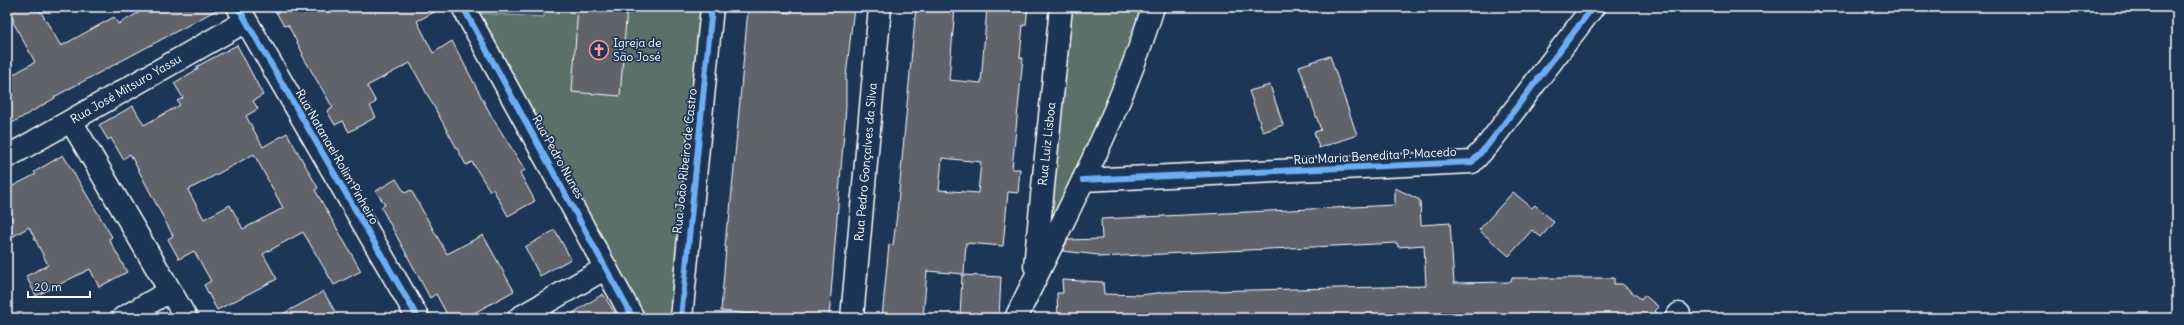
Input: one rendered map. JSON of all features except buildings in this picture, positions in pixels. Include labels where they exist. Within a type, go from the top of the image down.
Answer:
[{"type":"street","name":"Rua Pedro Nunes","points":[[463,7],[633,318]]},
{"type":"street","name":"Rua João Ribeiro de Castro","points":[[681,318],[712,7]]},
{"type":"street","name":"Rua Pedro Gonçalves da Silva","points":[[852,318],[880,7]]},
{"type":"street","name":"Rua Luiz Lisboa","points":[[1034,281],[1061,7]]},
{"type":"street","points":[[1016,318],[1084,180],[1122,95],[1137,57],[1152,7]]},
{"type":"street","name":"Rua Maria Benedita P. Macedo","points":[[1084,180],[1472,162],[1488,146],[1593,7]]},
{"type":"street","name":"Rua José Mitsuro Yassu","points":[[7,157],[71,120],[242,14]]},
{"type":"street","name":"Rua Natanael Rolim Pinheiro","points":[[242,14],[418,318]]},
{"type":"street","points":[[71,120],[186,318]]},
{"type":"street","points":[[520,318],[606,268]]},
{"type":"street","points":[[123,318],[170,291]]},
{"type":"shaded area","points":[[463,7],[545,7],[544,17],[476,13]]},
{"type":"green space","points":[[545,7],[705,7],[676,318],[640,318],[476,13],[544,17]]},
{"type":"green space","points":[[1061,7],[1151,7],[1036,262]]},
{"type":"cycle path","points":[[238,7],[418,318]]},
{"type":"cycle path","points":[[463,7],[633,318]]},
{"type":"cycle path","points":[[681,318],[712,7]]},
{"type":"cycle path","points":[[1083,180],[1472,162],[1487,146],[1593,7]]},
{"type":"place","name":"Igreja de São José","points":[[599,50]]}]
